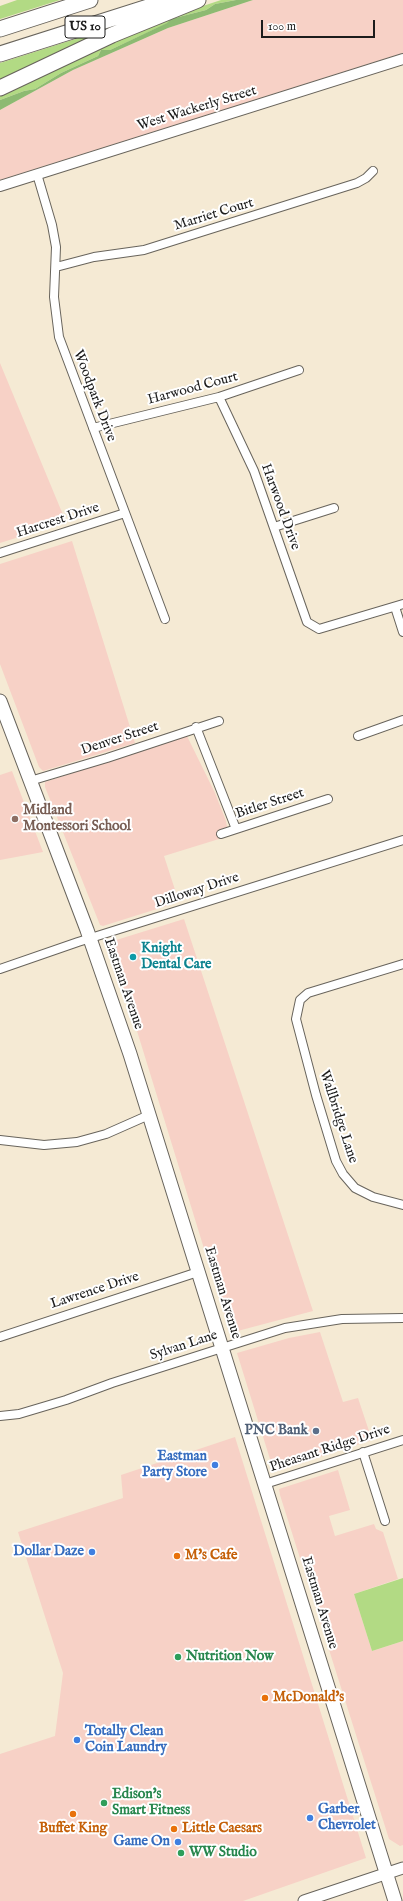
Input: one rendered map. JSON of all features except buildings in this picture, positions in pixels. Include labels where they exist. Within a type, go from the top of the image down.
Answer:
[{"type":"highway","name":"US 10","points":[[0,29],[90,0]]},
{"type":"highway","name":"US 10","points":[[0,54],[170,0]]},
{"type":"highway","points":[[0,88],[112,35],[198,0]]},
{"type":"main road","name":"Eastman Avenue","points":[[0,701],[110,992],[150,1115],[395,1901]]},
{"type":"main road","points":[[304,1901],[403,1868]]},
{"type":"street","name":"West Wackerly Street","points":[[0,186],[403,59]]},
{"type":"street","name":"Marriet Court","points":[[56,266],[94,257],[144,250],[357,183],[366,178],[373,171]]},
{"type":"street","name":"Woodpark Drive","points":[[37,174],[52,225],[56,247],[54,297],[59,337],[165,619]]},
{"type":"street","name":"Harwood Court","points":[[93,428],[219,397],[299,370]]},
{"type":"street","name":"Harwood Drive","points":[[219,397],[254,471],[304,616],[312,626],[319,629],[399,605]]},
{"type":"street","points":[[274,527],[334,508]]},
{"type":"street","name":"Harcrest Drive","points":[[0,553],[125,513]]},
{"type":"street","points":[[399,605],[403,632]]},
{"type":"street","points":[[358,736],[403,720]]},
{"type":"street","name":"Denver Street","points":[[30,781],[111,756],[196,727],[219,721]]},
{"type":"street","points":[[196,727],[236,829]]},
{"type":"street","name":"Bitler Street","points":[[220,834],[328,799]]},
{"type":"street","name":"Dilloway Drive","points":[[0,969],[403,840]]},
{"type":"street","name":"Wallbridge Lane","points":[[403,964],[319,988],[308,993],[300,1000],[296,1019],[316,1095],[336,1161],[343,1174],[355,1188],[373,1197],[403,1205]]},
{"type":"street","points":[[0,1140],[44,1145],[77,1142],[106,1134],[150,1115]]},
{"type":"street","name":"Lawrence Drive","points":[[0,1337],[198,1272]]},
{"type":"street","name":"Sylvan Lane","points":[[0,1416],[19,1414],[66,1400],[112,1383],[284,1328],[342,1319],[403,1318]]},
{"type":"street","name":"Pheasant Ridge Drive","points":[[265,1484],[403,1440]]},
{"type":"street","points":[[363,1452],[385,1521]]},
{"type":"shaded area","points":[[253,0],[403,0],[403,53],[0,180],[0,110],[73,70],[168,28]]},
{"type":"shaded area","points":[[0,363],[66,522],[0,543]]},
{"type":"shaded area","points":[[72,541],[135,743],[43,771],[39,767],[0,664],[0,564]]},
{"type":"shaded area","points":[[187,736],[215,793],[227,827],[217,832],[219,839],[164,856],[179,902],[103,926],[100,925],[45,787],[45,782]]},
{"type":"shaded area","name":"Midland Montessori School","points":[[12,771],[43,852],[0,860],[0,775]]},
{"type":"shaded area","points":[[184,919],[313,1311],[230,1333],[125,992],[107,946],[113,941]]},
{"type":"shaded area","points":[[320,1332],[343,1402],[358,1398],[372,1440],[274,1472],[237,1353],[289,1338]]},
{"type":"shaded area","points":[[235,1437],[366,1858],[243,1901],[0,1901],[0,1754],[55,1736],[63,1673],[18,1532],[123,1498],[121,1475]]},
{"type":"shaded area","points":[[338,1470],[350,1510],[329,1516],[335,1536],[374,1524],[376,1529],[383,1532],[398,1579],[354,1594],[372,1651],[403,1641],[403,1845],[400,1846],[389,1839],[279,1489]]},
{"type":"green space","points":[[17,0],[60,0],[0,19],[0,6]]},
{"type":"green space","points":[[221,0],[236,0],[215,4],[206,10],[171,19],[168,23],[110,50],[101,50],[98,56],[61,73],[35,89],[24,91],[0,100],[0,95],[167,18]]},
{"type":"green space","points":[[236,0],[253,0],[168,28],[73,70],[0,110],[0,100],[24,91],[35,89],[61,73],[98,56],[101,50],[110,50],[167,23],[171,19],[206,10],[215,4]]},
{"type":"green space","points":[[116,26],[0,83],[0,63]]},
{"type":"green space","points":[[403,1578],[403,1641],[372,1651],[354,1594]]},
{"type":"place","name":"Midland Montessori School","points":[[15,819]]},
{"type":"place","name":"Knight Dental Care","points":[[133,957]]},
{"type":"place","name":"PNC Bank","points":[[316,1431]]},
{"type":"place","name":"Eastman Party Store","points":[[215,1465]]},
{"type":"place","name":"Dollar Daze","points":[[92,1552]]},
{"type":"place","name":"M's Cafe","points":[[177,1556]]},
{"type":"place","name":"Nutrition Now","points":[[178,1657]]},
{"type":"place","name":"McDonald's","points":[[265,1698]]},
{"type":"place","name":"Totally Clean Coin Laundry","points":[[77,1740]]},
{"type":"place","name":"Edison's Smart Fitness","points":[[104,1803]]},
{"type":"place","name":"Buffet King","points":[[73,1814]]},
{"type":"place","name":"Garber Chevrolet","points":[[310,1818]]},
{"type":"place","name":"Little Caesars","points":[[174,1829]]},
{"type":"place","name":"Game On","points":[[178,1842]]},
{"type":"place","name":"WW Studio","points":[[181,1853]]}]
